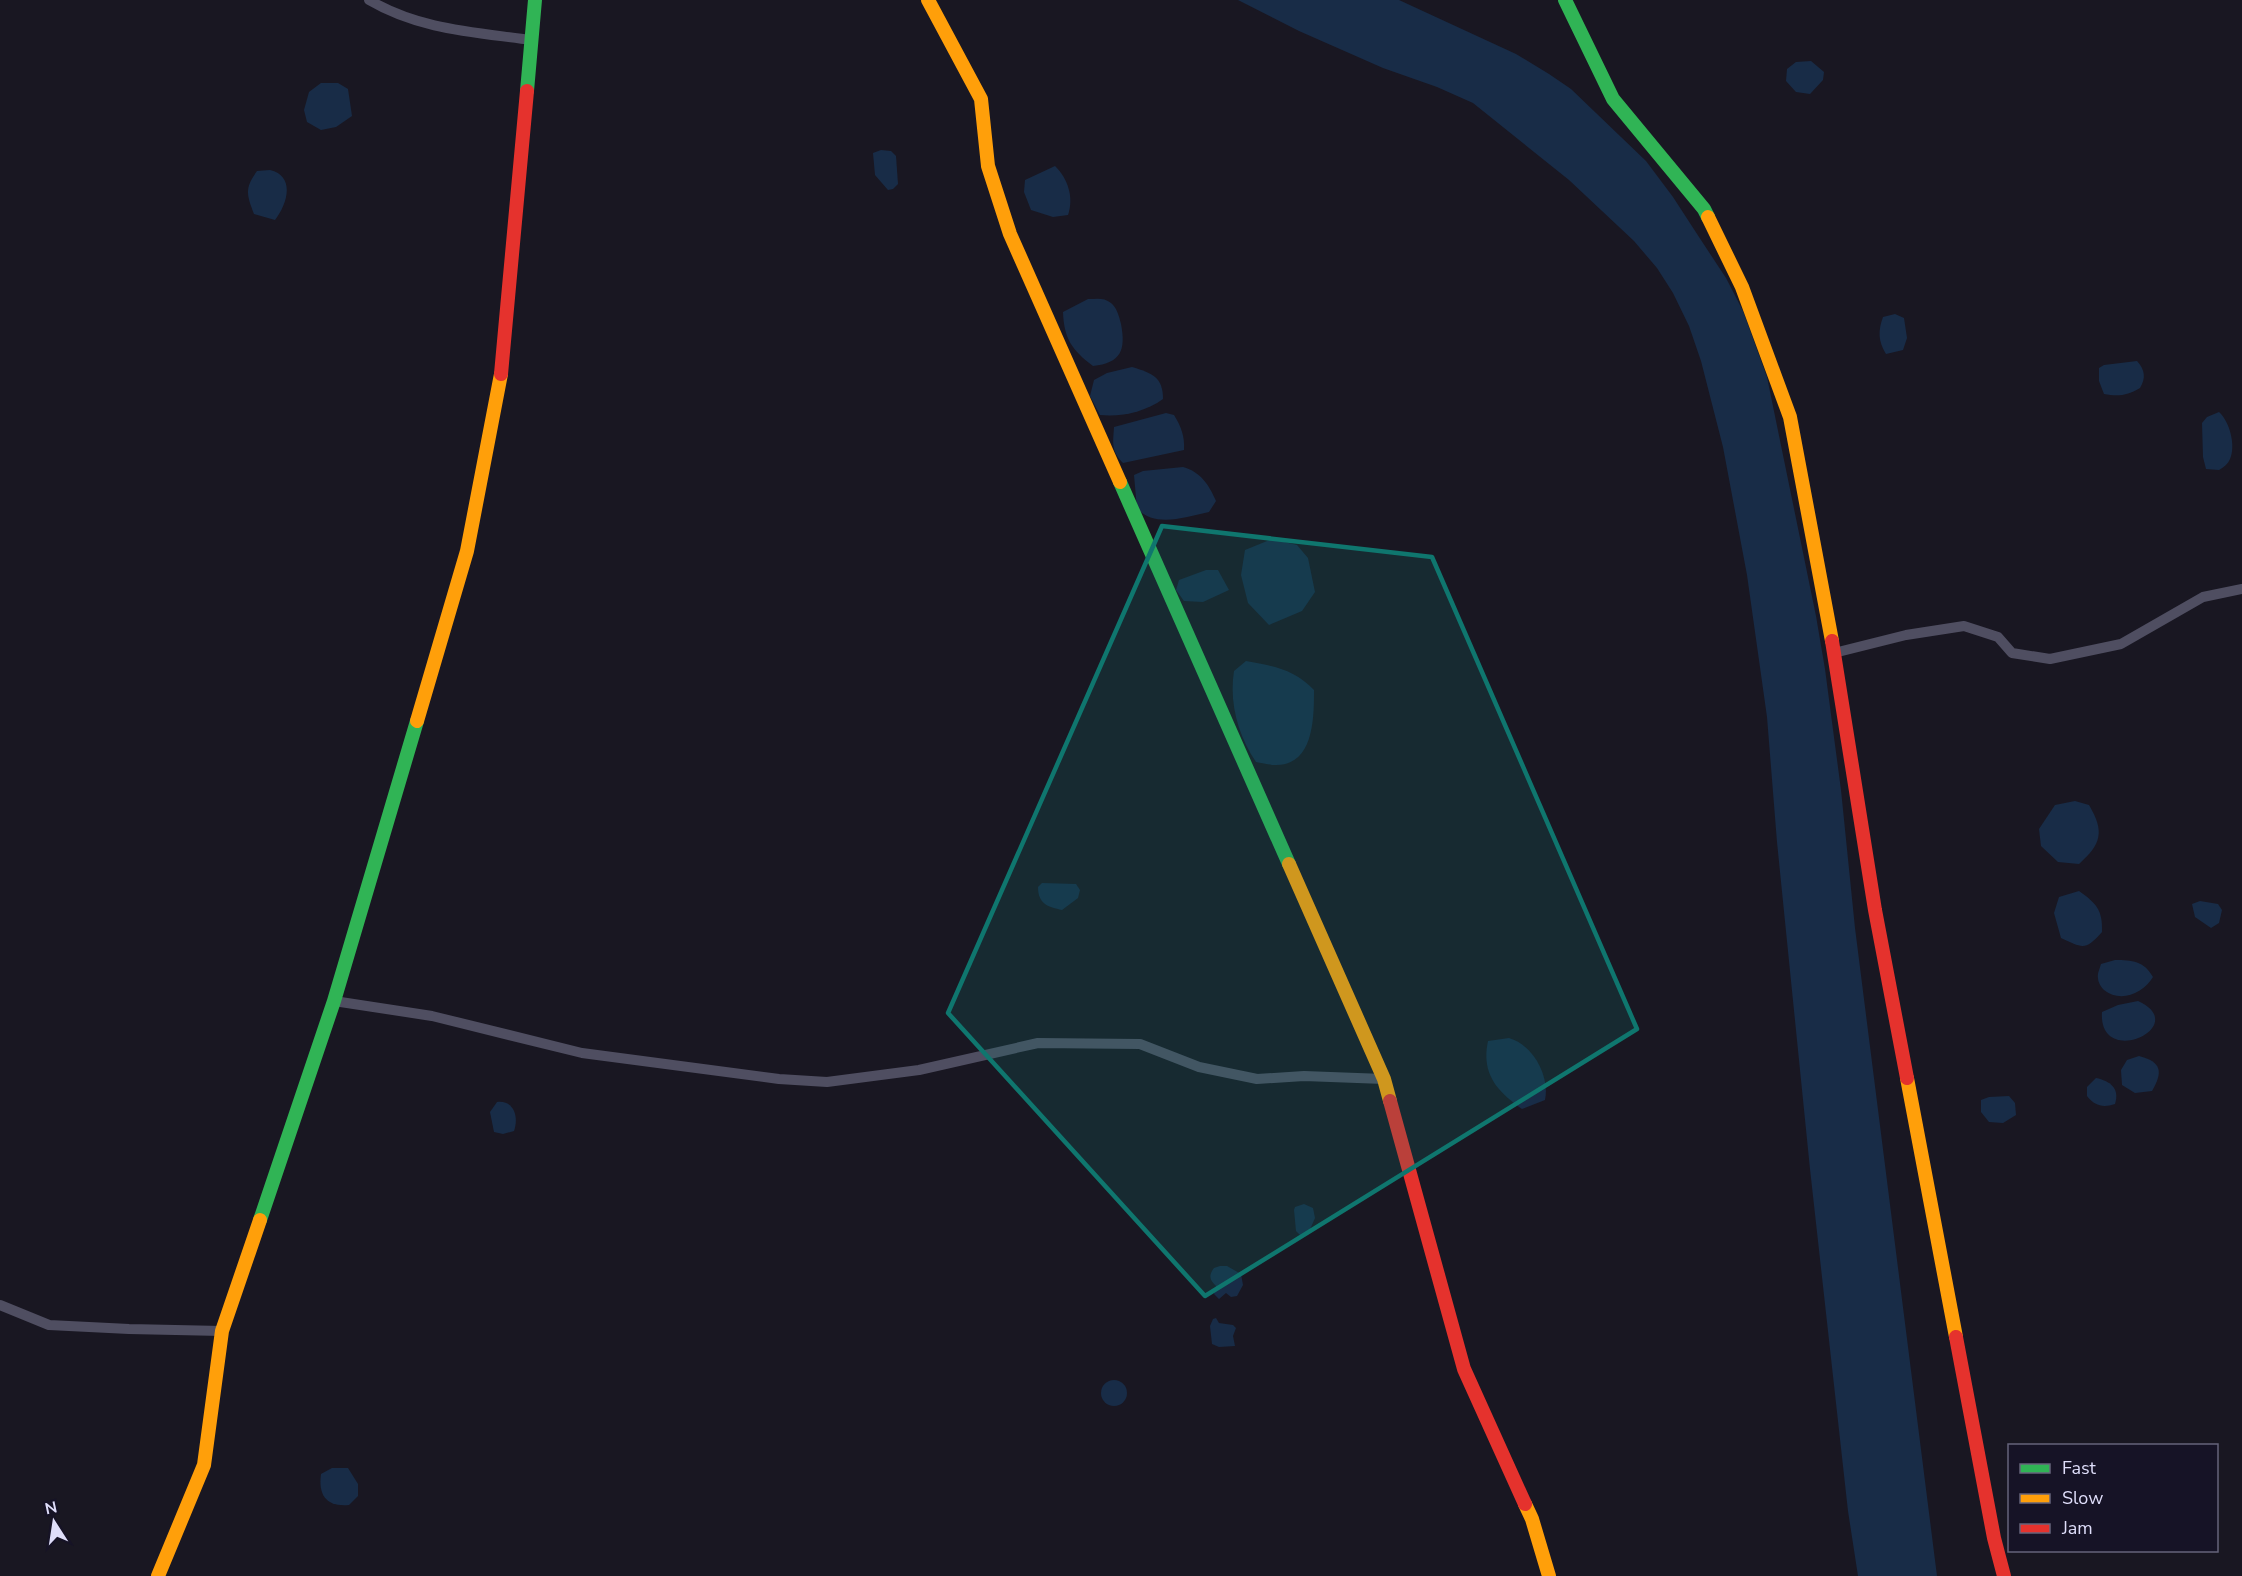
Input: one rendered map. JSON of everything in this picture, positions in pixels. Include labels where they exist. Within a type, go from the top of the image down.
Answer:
[{"type":"street","points":[[369,0],[401,17],[434,27],[531,40]]},
{"type":"street","points":[[158,1576],[204,1465],[222,1331],[334,1001],[467,551],[503,363],[535,0]]},
{"type":"street","points":[[928,0],[981,99],[988,166],[1010,234],[1384,1079],[1464,1369],[1532,1519],[1549,1576]]},
{"type":"street","points":[[1565,0],[1613,99],[1704,209],[1742,287],[1790,417],[1834,653],[1875,910],[1990,1516],[2004,1576]]},
{"type":"street","points":[[1834,653],[1906,635],[1964,626],[1998,637],[2012,652],[2050,659],[2121,644],[2203,597],[2242,589]]},
{"type":"street","points":[[334,1001],[432,1016],[582,1053],[779,1079],[827,1082],[907,1072],[1038,1043],[1140,1044],[1199,1066],[1257,1079],[1304,1076],[1384,1079]]},
{"type":"street","points":[[0,1305],[49,1324],[222,1331]]},
{"type":"highlighted area","points":[[1162,526],[1432,557],[1637,1029],[1205,1296],[948,1013]]},
{"type":"water","points":[[1238,0],[1399,0],[1516,54],[1549,74],[1571,89],[1646,161],[1673,197],[1726,278],[1743,311],[1767,377],[1825,669],[1841,790],[1855,928],[1937,1576],[1858,1576],[1848,1511],[1810,1169],[1777,842],[1767,717],[1747,575],[1723,447],[1701,361],[1689,326],[1673,293],[1657,268],[1634,241],[1569,180],[1473,103],[1437,87],[1383,68],[1299,31]]},
{"type":"water","points":[[1811,61],[1824,72],[1823,80],[1810,94],[1796,92],[1786,81],[1787,69],[1796,62]]},
{"type":"water","points":[[321,83],[338,83],[348,89],[352,116],[336,127],[321,130],[307,122],[304,110],[309,92]]},
{"type":"water","points":[[881,150],[891,151],[896,156],[898,184],[893,189],[888,190],[875,175],[873,153]]},
{"type":"water","points":[[1055,166],[1069,189],[1070,208],[1068,215],[1053,217],[1031,210],[1024,192],[1025,180]]},
{"type":"water","points":[[270,170],[283,178],[287,192],[283,207],[275,220],[254,214],[248,197],[248,188],[257,171]]},
{"type":"water","points":[[1088,299],[1103,299],[1113,305],[1119,315],[1123,341],[1122,348],[1115,358],[1110,362],[1093,366],[1070,343],[1065,330],[1063,312]]},
{"type":"water","points":[[1895,314],[1904,318],[1907,338],[1903,350],[1886,354],[1880,340],[1880,327],[1883,317]]},
{"type":"water","points":[[2137,361],[2144,374],[2140,388],[2123,395],[2104,394],[2099,381],[2099,368],[2104,365]]},
{"type":"water","points":[[1132,367],[1155,377],[1161,386],[1163,399],[1133,413],[1100,415],[1090,396],[1094,380],[1107,373]]},
{"type":"water","points":[[2219,412],[2229,428],[2232,454],[2224,467],[2219,470],[2206,469],[2203,457],[2202,423],[2207,417]]},
{"type":"water","points":[[1166,413],[1174,415],[1179,423],[1184,450],[1123,463],[1115,451],[1114,427]]},
{"type":"water","points":[[1183,467],[1200,476],[1210,490],[1216,501],[1209,512],[1162,520],[1145,515],[1137,509],[1134,475],[1143,471]]},
{"type":"water","points":[[1272,539],[1297,545],[1308,558],[1315,592],[1302,611],[1269,625],[1248,603],[1241,575],[1245,550]]},
{"type":"water","points":[[1206,570],[1218,570],[1229,590],[1203,602],[1184,601],[1176,590],[1179,580]]},
{"type":"water","points":[[1246,661],[1291,673],[1314,690],[1309,738],[1298,758],[1288,763],[1275,765],[1256,762],[1244,741],[1236,718],[1233,683],[1234,671]]},
{"type":"water","points":[[2075,801],[2089,805],[2099,830],[2098,837],[2092,850],[2079,864],[2058,862],[2041,846],[2039,829],[2055,805]]},
{"type":"water","points":[[1042,883],[1076,884],[1080,890],[1078,898],[1062,910],[1048,906],[1038,893],[1038,887]]},
{"type":"water","points":[[2079,891],[2097,908],[2102,924],[2102,932],[2092,942],[2083,946],[2061,938],[2054,913],[2059,897]]},
{"type":"water","points":[[2200,901],[2218,904],[2222,910],[2219,923],[2211,928],[2195,917],[2192,904]]},
{"type":"water","points":[[2115,960],[2137,962],[2153,977],[2143,988],[2131,995],[2110,994],[2101,986],[2098,975],[2101,964]]},
{"type":"water","points":[[2138,1001],[2152,1011],[2155,1021],[2150,1031],[2139,1038],[2126,1041],[2114,1038],[2105,1029],[2102,1012],[2118,1005]]},
{"type":"water","points":[[1509,1038],[1518,1042],[1532,1054],[1545,1081],[1545,1100],[1522,1109],[1498,1088],[1487,1063],[1488,1041]]},
{"type":"water","points":[[2139,1056],[2152,1061],[2158,1069],[2158,1078],[2152,1091],[2135,1093],[2122,1085],[2121,1070],[2127,1060]]},
{"type":"water","points":[[2096,1078],[2113,1086],[2116,1094],[2115,1104],[2100,1105],[2087,1096],[2087,1087]]},
{"type":"water","points":[[2009,1096],[2015,1103],[2016,1115],[2003,1123],[1989,1122],[1981,1112],[1981,1100],[1989,1097]]},
{"type":"water","points":[[497,1102],[508,1104],[514,1110],[516,1120],[514,1131],[503,1134],[494,1132],[490,1112]]},
{"type":"water","points":[[1304,1204],[1313,1208],[1315,1218],[1308,1234],[1301,1236],[1296,1231],[1294,1210],[1295,1207]]},
{"type":"water","points":[[1227,1266],[1241,1274],[1243,1285],[1237,1296],[1231,1297],[1226,1293],[1219,1299],[1214,1294],[1216,1286],[1210,1276],[1214,1268]]},
{"type":"water","points":[[1216,1318],[1219,1323],[1233,1325],[1236,1328],[1233,1336],[1235,1346],[1219,1347],[1212,1344],[1210,1326]]},
{"type":"water","points":[[1114,1380],[1123,1384],[1127,1393],[1123,1402],[1114,1406],[1105,1402],[1101,1393],[1105,1384]]},
{"type":"water","points":[[332,1468],[348,1468],[358,1484],[358,1496],[349,1505],[330,1502],[323,1494],[321,1474]]},
{"type":"traffic: fast","points":[[527,91],[535,0]]},
{"type":"traffic: fast","points":[[1565,0],[1613,99],[1704,209],[1708,217]]},
{"type":"traffic: fast","points":[[1120,482],[1289,864]]},
{"type":"traffic: fast","points":[[260,1220],[334,1001],[417,721]]},
{"type":"traffic: slow","points":[[928,0],[981,99],[988,166],[1010,234],[1120,482]]},
{"type":"traffic: slow","points":[[1708,217],[1742,287],[1790,417],[1832,641]]},
{"type":"traffic: slow","points":[[417,721],[467,551],[501,374]]},
{"type":"traffic: slow","points":[[1289,864],[1384,1079],[1390,1101]]},
{"type":"traffic: slow","points":[[1907,1078],[1956,1337]]},
{"type":"traffic: slow","points":[[158,1576],[204,1465],[222,1331],[260,1220]]},
{"type":"traffic: slow","points":[[1525,1504],[1532,1519],[1549,1576]]},
{"type":"traffic: jam","points":[[501,374],[527,91]]},
{"type":"traffic: jam","points":[[1832,641],[1875,910],[1907,1078]]},
{"type":"traffic: jam","points":[[1390,1101],[1464,1369],[1525,1504]]},
{"type":"traffic: jam","points":[[1956,1337],[1994,1538],[2004,1576]]}]
